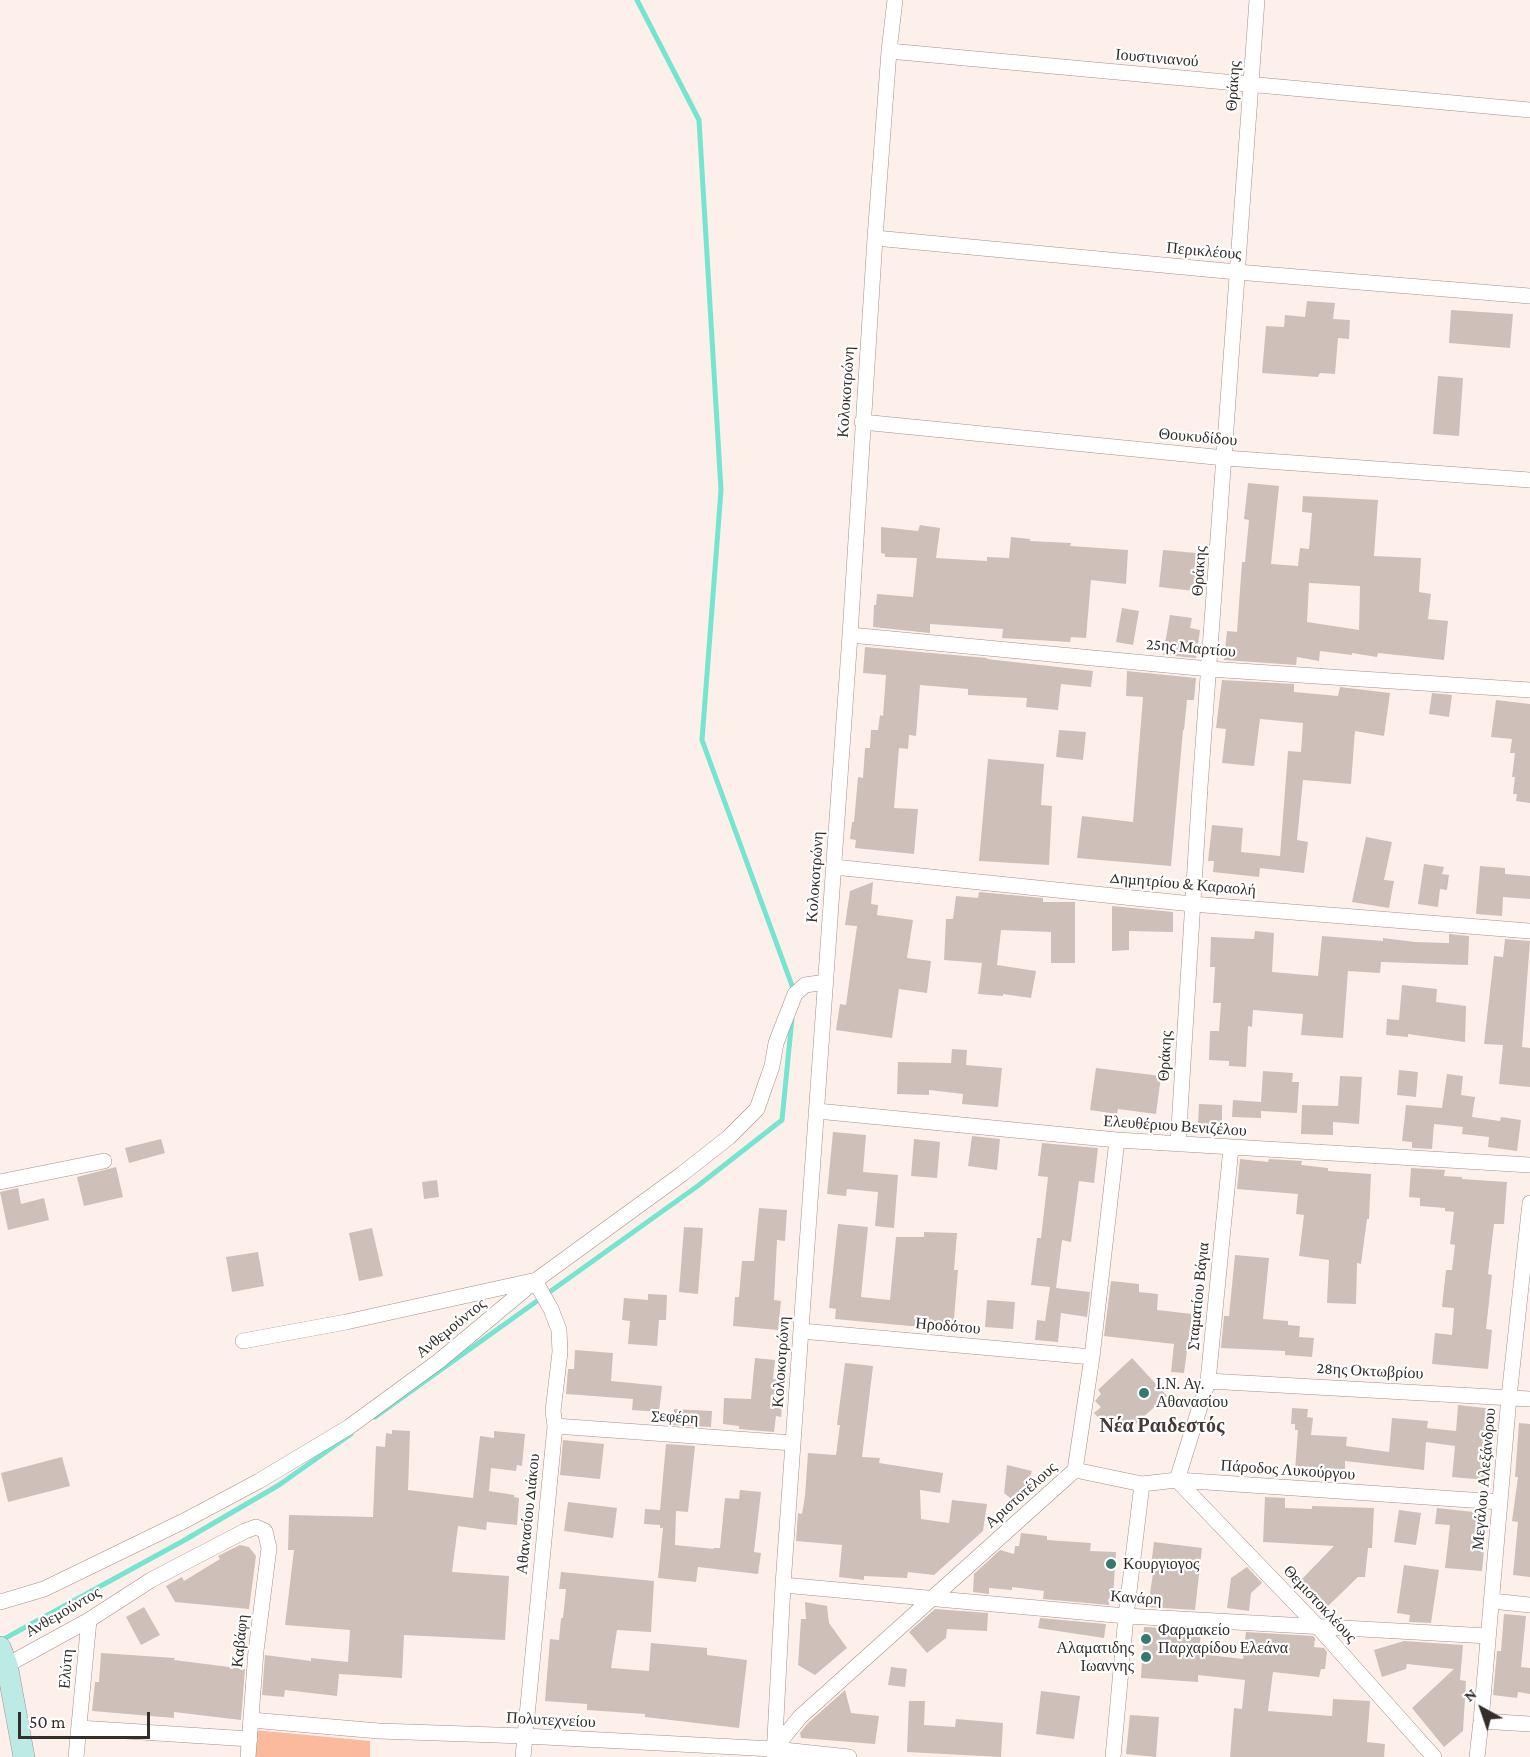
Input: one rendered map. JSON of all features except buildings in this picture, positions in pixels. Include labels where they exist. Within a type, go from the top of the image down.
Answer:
[{"type":"street","name":"Κολοκοτρώνη","points":[[774,1753],[783,1585],[850,635],[874,238],[895,0]]},
{"type":"street","name":"Θράκης","points":[[1178,1144],[1192,904],[1257,0]]},
{"type":"street","name":"Ιουστινιανού","points":[[889,51],[1530,110]]},
{"type":"street","name":"Περικλέους","points":[[874,238],[1236,273],[1530,296]]},
{"type":"street","name":"Θουκυδίδου","points":[[862,422],[1225,458],[1530,480]]},
{"type":"street","name":"25ης Μαρτίου","points":[[850,635],[1209,669],[1530,690]]},
{"type":"street","name":"Δημητρίου & Καραολή","points":[[834,867],[1192,904],[1530,931]]},
{"type":"street","name":"Ανθεμούντος","points":[[0,1602],[55,1584],[184,1521],[301,1458],[349,1427],[439,1361],[535,1281],[729,1137],[757,1109],[795,994],[805,985],[826,982]]},
{"type":"street","name":"Ελευθέριου Βενιζέλου","points":[[817,1111],[1117,1140],[1530,1165]]},
{"type":"street","name":"Αριστοτέλους","points":[[774,1753],[800,1717],[1076,1470],[1092,1357],[1117,1140]]},
{"type":"street","name":"Σταματίου Βάγια","points":[[1177,1480],[1208,1381],[1231,1148]]},
{"type":"street","points":[[0,1182],[104,1161]]},
{"type":"street","name":"Μεγάλου Αλεξάνδρου","points":[[1476,1757],[1509,1397],[1530,1203]]},
{"type":"street","points":[[243,1341],[346,1322],[535,1281]]},
{"type":"street","name":"Αθανασίου Διάκου","points":[[523,1757],[560,1352],[559,1330],[551,1309],[535,1281]]},
{"type":"street","name":"Ηροδότου","points":[[801,1331],[1092,1357]]},
{"type":"street","name":"28ης Οκτωβρίου","points":[[1208,1381],[1530,1399]]},
{"type":"street","name":"Σεφέρη","points":[[555,1426],[793,1443]]},
{"type":"street","name":"Πάροδος Λυκούργου","points":[[1076,1470],[1142,1484],[1177,1480],[1500,1502]]},
{"type":"street","name":"Θεμιστοκλέους","points":[[1177,1480],[1318,1627],[1434,1757]]},
{"type":"street","points":[[1113,1757],[1126,1616],[1142,1484]]},
{"type":"street","name":"Ανθεμούντος","points":[[4,1656],[89,1620],[151,1580],[245,1531],[256,1527],[265,1530]]},
{"type":"street","name":"Καβάφη","points":[[248,1757],[256,1651],[269,1548],[265,1530]]},
{"type":"street","name":"Κανάρη","points":[[783,1585],[1126,1616],[1488,1636]]},
{"type":"street","points":[[1492,1601],[1530,1605]]},
{"type":"street","name":"Ελύτη","points":[[76,1757],[89,1620]]},
{"type":"street","points":[[4,1656],[24,1757]]},
{"type":"street","name":"Πολυτεχνείου","points":[[251,1720],[379,1731],[525,1736],[849,1757]]},
{"type":"street","points":[[1481,1721],[1530,1724]]},
{"type":"street","points":[[79,1728],[250,1739]]},
{"type":"shaded area","points":[[254,1730],[370,1741],[370,1757],[254,1757]]},
{"type":"waterway","points":[[637,0],[699,120],[721,490],[702,740],[794,991]]},
{"type":"waterway","points":[[375,1417],[699,1185],[782,1120],[792,1018]]},
{"type":"waterway","points":[[0,1641],[183,1541],[279,1485],[351,1434]]},
{"type":"place","name":"Ι.Ν. Αγ. Αθανασίου","points":[[1144,1393]]},
{"type":"place","name":"Κουργιογος","points":[[1111,1564]]},
{"type":"place","name":"Φαρμακείο Παρχαρίδου Ελεάνα","points":[[1146,1639]]},
{"type":"place","name":"Αλαματιδης Ιωαννης","points":[[1146,1657]]},
{"type":"district","name":"Νέα Ραιδεστός","points":[[1162,1426]]}]
